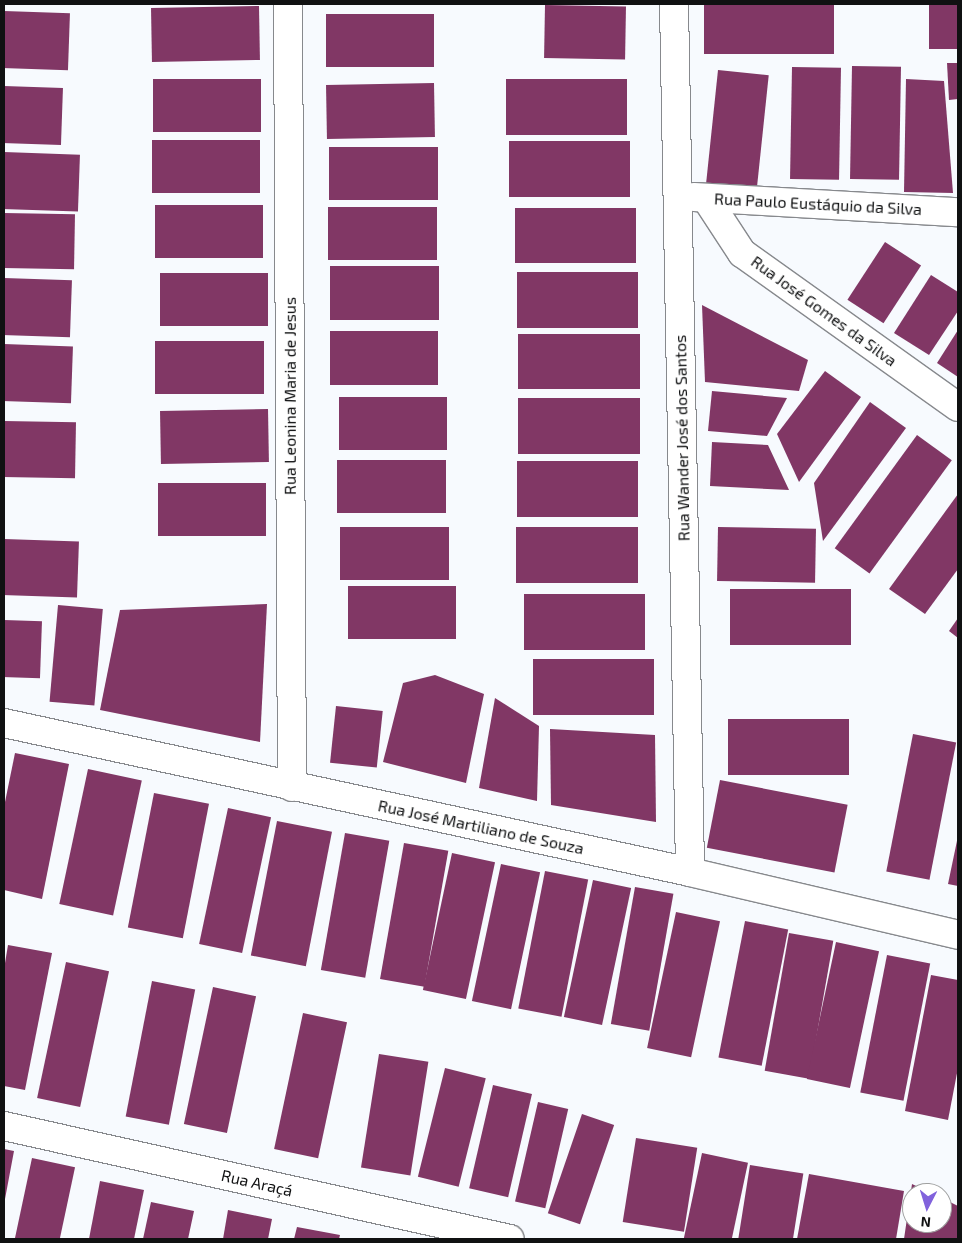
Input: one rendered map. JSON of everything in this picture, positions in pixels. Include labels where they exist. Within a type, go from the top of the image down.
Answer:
[{"type":"street","name":"Rua Leonina Maria de Jesus","points":[[288,4],[292,787]]},
{"type":"street","name":"Rua Wander José dos Santos","points":[[674,4],[690,872]]},
{"type":"street","name":"Rua Paulo Eustáquio da Silva","points":[[678,196],[958,212]]},
{"type":"street","name":"Rua José Gomes da Silva","points":[[706,198],[742,252],[958,408]]},
{"type":"street","name":"Rua José Martiliano de Souza","points":[[4,722],[292,787],[690,872],[958,935]]},
{"type":"street","name":"Rua Araçá","points":[[4,1126],[510,1239]]},
{"type":"building","points":[[704,4],[834,4],[834,54],[704,54]]},
{"type":"building","points":[[929,4],[958,4],[958,49],[929,49]]},
{"type":"building","points":[[545,5],[626,6],[625,59],[544,58]]},
{"type":"building","points":[[259,6],[260,60],[152,62],[151,8]]},
{"type":"building","points":[[4,11],[70,13],[68,70],[4,68]]},
{"type":"building","points":[[326,14],[434,14],[434,67],[326,67]]},
{"type":"building","points":[[947,63],[958,63],[958,99],[949,100]]},
{"type":"building","points":[[852,66],[901,67],[899,180],[850,179]]},
{"type":"building","points":[[792,67],[841,68],[839,180],[790,179]]},
{"type":"building","points":[[718,70],[769,75],[757,189],[706,183]]},
{"type":"building","points":[[153,79],[261,79],[261,132],[153,132]]},
{"type":"building","points":[[506,79],[627,79],[627,135],[506,135]]},
{"type":"building","points":[[906,79],[944,81],[953,193],[904,192]]},
{"type":"building","points":[[434,83],[435,137],[327,139],[326,85]]},
{"type":"building","points":[[4,86],[63,88],[61,145],[4,143]]},
{"type":"building","points":[[152,140],[260,140],[260,193],[152,193]]},
{"type":"building","points":[[509,141],[630,141],[630,197],[509,197]]},
{"type":"building","points":[[329,147],[438,147],[438,200],[329,200]]},
{"type":"building","points":[[4,152],[80,155],[78,212],[4,209]]},
{"type":"building","points":[[155,205],[263,205],[263,258],[155,258]]},
{"type":"building","points":[[328,207],[437,207],[437,260],[328,260]]},
{"type":"building","points":[[515,208],[636,208],[636,263],[515,263]]},
{"type":"building","points":[[4,213],[75,214],[74,269],[4,268]]},
{"type":"building","points":[[885,242],[921,265],[883,323],[847,300]]},
{"type":"building","points":[[330,266],[439,266],[439,320],[330,320]]},
{"type":"building","points":[[517,272],[638,272],[638,328],[517,328]]},
{"type":"building","points":[[160,273],[268,273],[268,326],[160,326]]},
{"type":"building","points":[[931,275],[958,292],[958,311],[929,355],[894,333]]},
{"type":"building","points":[[4,278],[72,280],[70,337],[4,335]]},
{"type":"building","points":[[702,305],[808,360],[799,391],[705,382]]},
{"type":"building","points":[[958,330],[958,377],[937,363]]},
{"type":"building","points":[[330,331],[438,331],[438,385],[330,385]]},
{"type":"building","points":[[518,334],[640,334],[640,389],[518,389]]},
{"type":"building","points":[[155,341],[264,341],[264,394],[155,394]]},
{"type":"building","points":[[4,344],[73,346],[71,403],[4,401]]},
{"type":"building","points":[[825,371],[861,397],[799,482],[777,434]]},
{"type":"building","points":[[712,391],[787,398],[767,436],[708,431]]},
{"type":"building","points":[[339,397],[447,397],[447,450],[339,450]]},
{"type":"building","points":[[518,398],[640,398],[640,454],[518,454]]},
{"type":"building","points":[[870,402],[906,428],[823,541],[814,483]]},
{"type":"building","points":[[268,409],[269,462],[161,464],[160,411]]},
{"type":"building","points":[[4,421],[76,422],[75,478],[4,477]]},
{"type":"building","points":[[917,435],[952,460],[869,574],[835,548]]},
{"type":"building","points":[[712,442],[768,445],[789,490],[710,486]]},
{"type":"building","points":[[337,460],[446,460],[446,513],[337,513]]},
{"type":"building","points":[[517,461],[638,461],[638,517],[517,517]]},
{"type":"building","points":[[158,483],[266,483],[266,536],[158,536]]},
{"type":"building","points":[[958,494],[958,569],[925,614],[889,589]]},
{"type":"building","points":[[340,527],[449,527],[449,580],[340,580]]},
{"type":"building","points":[[516,527],[638,527],[638,583],[516,583]]},
{"type":"building","points":[[718,527],[816,529],[815,583],[717,581]]},
{"type":"building","points":[[4,539],[79,542],[77,598],[4,595]]},
{"type":"building","points":[[348,586],[456,586],[456,639],[348,639]]},
{"type":"building","points":[[730,589],[851,589],[851,645],[730,645]]},
{"type":"building","points":[[524,594],[645,594],[645,650],[524,650]]},
{"type":"building","points":[[267,604],[260,742],[100,710],[120,610]]},
{"type":"building","points":[[58,605],[103,609],[94,706],[50,702]]},
{"type":"building","points":[[958,618],[958,638],[949,631]]},
{"type":"building","points":[[4,620],[42,621],[40,678],[4,677]]},
{"type":"building","points":[[533,659],[654,659],[654,715],[533,715]]},
{"type":"building","points":[[435,675],[484,694],[466,783],[383,762],[403,683]]},
{"type":"building","points":[[495,698],[539,726],[537,801],[479,788]]},
{"type":"building","points":[[336,706],[383,711],[377,768],[330,763]]},
{"type":"building","points":[[728,719],[849,719],[849,775],[728,775]]},
{"type":"building","points":[[550,729],[655,735],[656,822],[551,805]]},
{"type":"building","points":[[913,734],[956,742],[929,880],[886,871]]},
{"type":"building","points":[[15,753],[69,764],[42,899],[4,890],[4,807]]},
{"type":"building","points":[[88,769],[142,780],[113,915],[59,904]]},
{"type":"building","points":[[720,780],[848,805],[834,873],[707,848]]},
{"type":"building","points":[[154,793],[209,804],[183,938],[128,927]]},
{"type":"building","points":[[228,808],[271,817],[242,953],[199,944]]},
{"type":"building","points":[[277,821],[332,832],[306,966],[251,955]]},
{"type":"building","points":[[345,833],[389,841],[365,978],[321,970]]},
{"type":"building","points":[[958,836],[958,886],[948,884]]},
{"type":"building","points":[[404,843],[448,851],[424,987],[380,979]]},
{"type":"building","points":[[452,853],[495,862],[466,999],[423,990]]},
{"type":"building","points":[[501,864],[540,872],[511,1009],[472,1001]]},
{"type":"building","points":[[545,871],[588,879],[561,1017],[518,1008]]},
{"type":"building","points":[[593,880],[631,888],[602,1025],[564,1017]]},
{"type":"building","points":[[635,887],[673,894],[649,1031],[611,1024]]},
{"type":"building","points":[[676,912],[720,921],[691,1057],[647,1048]]},
{"type":"building","points":[[745,921],[788,929],[762,1066],[718,1057]]},
{"type":"building","points":[[789,933],[833,941],[809,1079],[765,1071]]},
{"type":"building","points":[[836,942],[879,951],[850,1088],[807,1079]]},
{"type":"building","points":[[8,945],[52,953],[25,1090],[4,1086],[4,969]]},
{"type":"building","points":[[887,955],[930,963],[903,1101],[860,1092]]},
{"type":"building","points":[[66,962],[109,971],[80,1107],[37,1098]]},
{"type":"building","points":[[931,975],[958,980],[958,1068],[948,1120],[905,1111]]},
{"type":"building","points":[[152,981],[195,989],[169,1125],[126,1116]]},
{"type":"building","points":[[213,987],[256,996],[227,1133],[184,1124]]},
{"type":"building","points":[[303,1013],[347,1022],[318,1158],[274,1149]]},
{"type":"building","points":[[379,1054],[428,1062],[410,1175],[361,1168]]},
{"type":"building","points":[[445,1068],[486,1078],[459,1187],[418,1177]]},
{"type":"building","points":[[493,1085],[532,1094],[508,1197],[469,1188]]},
{"type":"building","points":[[538,1102],[568,1109],[545,1208],[515,1201]]},
{"type":"building","points":[[582,1114],[614,1125],[580,1224],[548,1213]]},
{"type":"building","points":[[636,1138],[697,1148],[684,1232],[623,1222]]},
{"type":"building","points":[[4,1149],[14,1151],[5,1199],[4,1199]]},
{"type":"building","points":[[702,1153],[748,1163],[732,1239],[684,1239]]},
{"type":"building","points":[[32,1158],[75,1167],[60,1239],[15,1239]]},
{"type":"building","points":[[750,1165],[803,1173],[793,1239],[738,1239]]},
{"type":"building","points":[[809,1174],[902,1191],[902,1203],[896,1239],[797,1239]]},
{"type":"building","points":[[100,1181],[144,1190],[134,1239],[89,1239]]},
{"type":"building","points":[[151,1202],[194,1211],[188,1239],[143,1239]]},
{"type":"building","points":[[952,1203],[958,1206],[958,1239],[904,1239],[905,1233],[952,1233]]},
{"type":"building","points":[[228,1210],[272,1219],[268,1239],[223,1239]]},
{"type":"building","points":[[297,1227],[340,1235],[339,1239],[294,1239]]}]
